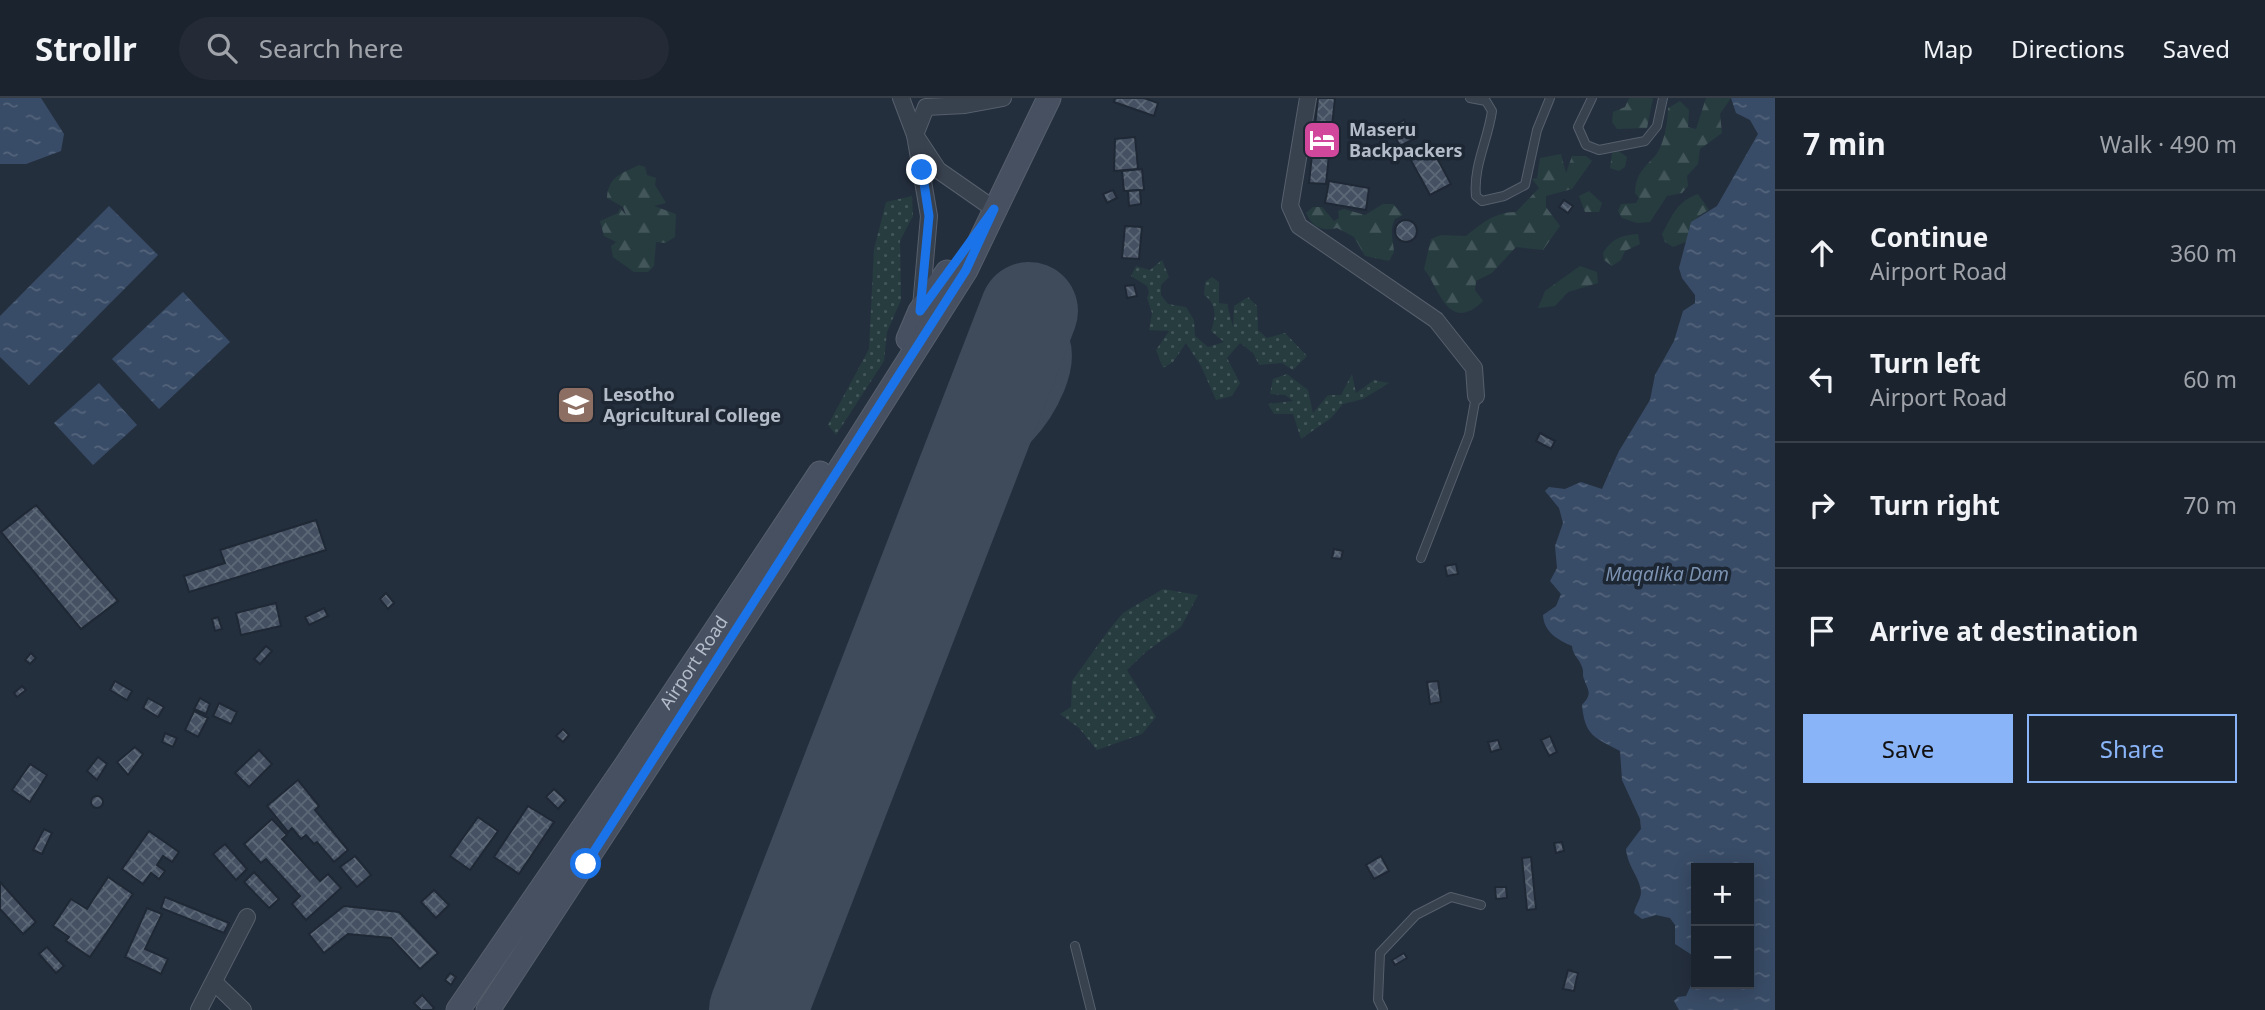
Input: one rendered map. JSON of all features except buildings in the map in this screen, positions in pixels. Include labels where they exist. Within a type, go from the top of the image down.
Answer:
[{"type":"main road","name":"Airport Road","points":[[488,1010],[779,565],[966,270],[1049,98]]},
{"type":"main road","name":"Airport Road","points":[[458,1010],[624,768],[883,378],[915,329],[920,311],[994,209]]},
{"type":"street","points":[[901,98],[915,135],[929,216],[920,311]]},
{"type":"street","points":[[915,135],[926,107],[965,105],[1003,98]]},
{"type":"street","points":[[1308,98],[1290,206],[1299,226],[1436,320],[1474,368],[1476,396]]},
{"type":"street","points":[[915,135],[938,170],[994,209]]},
{"type":"street","points":[[198,1010],[215,983],[247,917]]},
{"type":"street","points":[[215,983],[243,1010]]},
{"type":"lane","points":[[1471,98],[1486,102],[1492,111],[1489,131],[1474,179],[1476,196],[1482,201],[1516,192],[1525,185],[1537,130],[1550,98]]},
{"type":"lane","points":[[1591,98],[1578,127],[1587,145],[1599,150],[1645,141],[1657,126],[1663,98]]},
{"type":"lane","points":[[1421,558],[1469,435],[1476,396]]},
{"type":"lane","points":[[1383,1010],[1378,1000],[1380,953],[1407,924],[1416,915],[1451,897],[1481,905]]},
{"type":"lane","points":[[1075,946],[1091,1010]]},
{"type":"green space","points":[[1629,98],[1653,98],[1647,128],[1617,129],[1612,122],[1613,112],[1625,107]]},
{"type":"green space","points":[[1706,98],[1731,98],[1720,114],[1722,133],[1700,149],[1698,164],[1687,176],[1688,186],[1682,193],[1667,196],[1650,222],[1637,223],[1622,218],[1618,211],[1621,204],[1636,203],[1639,198],[1635,193],[1639,176],[1661,146],[1668,108],[1680,101],[1689,110],[1688,127],[1696,129]]},
{"type":"green space","points":[[1617,150],[1627,157],[1625,167],[1619,171],[1610,168],[1612,153]]},
{"type":"green space","points":[[1561,154],[1566,173],[1572,156],[1586,156],[1592,161],[1572,189],[1546,196],[1546,207],[1560,226],[1543,250],[1516,247],[1492,273],[1476,281],[1475,290],[1483,301],[1471,310],[1461,313],[1453,311],[1440,296],[1424,269],[1431,239],[1441,235],[1466,236],[1495,216],[1516,212],[1539,188],[1532,179],[1537,178],[1540,158]]},
{"type":"green space","points":[[639,165],[645,167],[647,175],[656,178],[655,185],[666,203],[654,206],[676,214],[675,237],[665,243],[656,242],[654,266],[648,272],[634,272],[613,257],[611,246],[616,242],[604,236],[600,221],[618,213],[620,208],[626,215],[623,207],[607,198],[608,191],[617,176]]},
{"type":"green space","points":[[1589,191],[1602,203],[1599,212],[1585,212],[1579,196]]},
{"type":"green space","points":[[1698,194],[1709,210],[1693,222],[1688,241],[1673,247],[1665,242],[1662,234],[1680,205]]},
{"type":"green space","points":[[912,196],[913,216],[900,241],[901,300],[887,332],[884,361],[836,435],[828,425],[869,349],[874,249],[886,202]]},
{"type":"green space","points":[[1383,204],[1393,204],[1403,215],[1393,223],[1394,252],[1389,261],[1365,256],[1354,237],[1337,228],[1318,227],[1306,213],[1313,207],[1322,207],[1334,221],[1339,218],[1338,211],[1344,209],[1365,215]]},
{"type":"green space","points":[[1638,234],[1640,244],[1625,251],[1621,260],[1612,266],[1604,260],[1603,253],[1610,244],[1622,237]]},
{"type":"green space","points":[[1162,260],[1169,277],[1161,285],[1161,295],[1168,304],[1186,307],[1194,320],[1195,336],[1208,347],[1224,342],[1211,331],[1214,311],[1211,302],[1204,295],[1205,282],[1212,277],[1219,282],[1219,303],[1227,304],[1233,327],[1234,306],[1248,297],[1257,306],[1258,330],[1267,338],[1285,333],[1307,356],[1293,370],[1282,363],[1259,365],[1253,353],[1240,343],[1227,358],[1240,383],[1232,396],[1216,400],[1201,366],[1186,343],[1173,362],[1163,368],[1156,350],[1169,331],[1149,330],[1152,313],[1147,298],[1147,286],[1131,276],[1136,266],[1150,270]]},
{"type":"green space","points":[[1580,266],[1597,272],[1598,283],[1568,292],[1555,306],[1538,308],[1545,291]]},
{"type":"green space","points":[[1287,374],[1308,390],[1313,413],[1328,395],[1341,395],[1352,374],[1356,393],[1374,380],[1389,383],[1363,399],[1343,404],[1331,418],[1301,439],[1293,414],[1274,414],[1268,404],[1293,401],[1285,395],[1270,394],[1273,379]]},
{"type":"green space","points":[[1163,589],[1198,595],[1181,627],[1147,651],[1127,670],[1156,717],[1142,734],[1097,750],[1079,728],[1060,714],[1071,707],[1072,681],[1123,613]]},
{"type":"water","points":[[0,98],[41,98],[64,134],[61,151],[26,164],[0,164]]},
{"type":"water","name":"Maqalika Dam","points":[[1731,98],[1775,98],[1775,1010],[1679,1010],[1674,1001],[1678,997],[1686,996],[1691,986],[1691,989],[1754,989],[1754,863],[1691,863],[1691,954],[1675,944],[1675,925],[1670,918],[1656,915],[1642,919],[1634,913],[1641,892],[1626,849],[1641,829],[1640,819],[1622,780],[1620,751],[1597,738],[1588,729],[1582,705],[1589,692],[1581,664],[1572,646],[1553,635],[1544,621],[1543,615],[1556,606],[1561,594],[1550,581],[1557,568],[1555,546],[1563,523],[1559,508],[1545,491],[1549,487],[1565,489],[1581,482],[1602,489],[1619,451],[1650,400],[1655,375],[1674,341],[1683,311],[1695,303],[1695,295],[1682,278],[1679,268],[1691,222],[1717,206],[1758,134],[1750,120],[1736,113]]},
{"type":"water","points":[[109,206],[158,255],[29,385],[0,357],[0,316]]},
{"type":"water","points":[[183,292],[230,342],[159,409],[112,359]]},
{"type":"water","points":[[99,383],[137,425],[93,465],[54,423]]},
{"type":"taxiway","points":[[955,502],[978,465],[1013,433],[1033,409],[1046,384],[1051,371],[1052,346],[1047,335],[1035,324],[1008,322],[992,338],[994,368],[988,417]]},
{"type":"runway","points":[[758,1010],[1029,311]]},
{"type":"place","name":"Maseru Backpackers","points":[[1322,140]]},
{"type":"place","name":"Lesotho Agricultural College","points":[[576,405]]},
{"type":"route","points":[[586,864],[966,270],[994,209],[920,311],[929,216],[922,170]]}]
